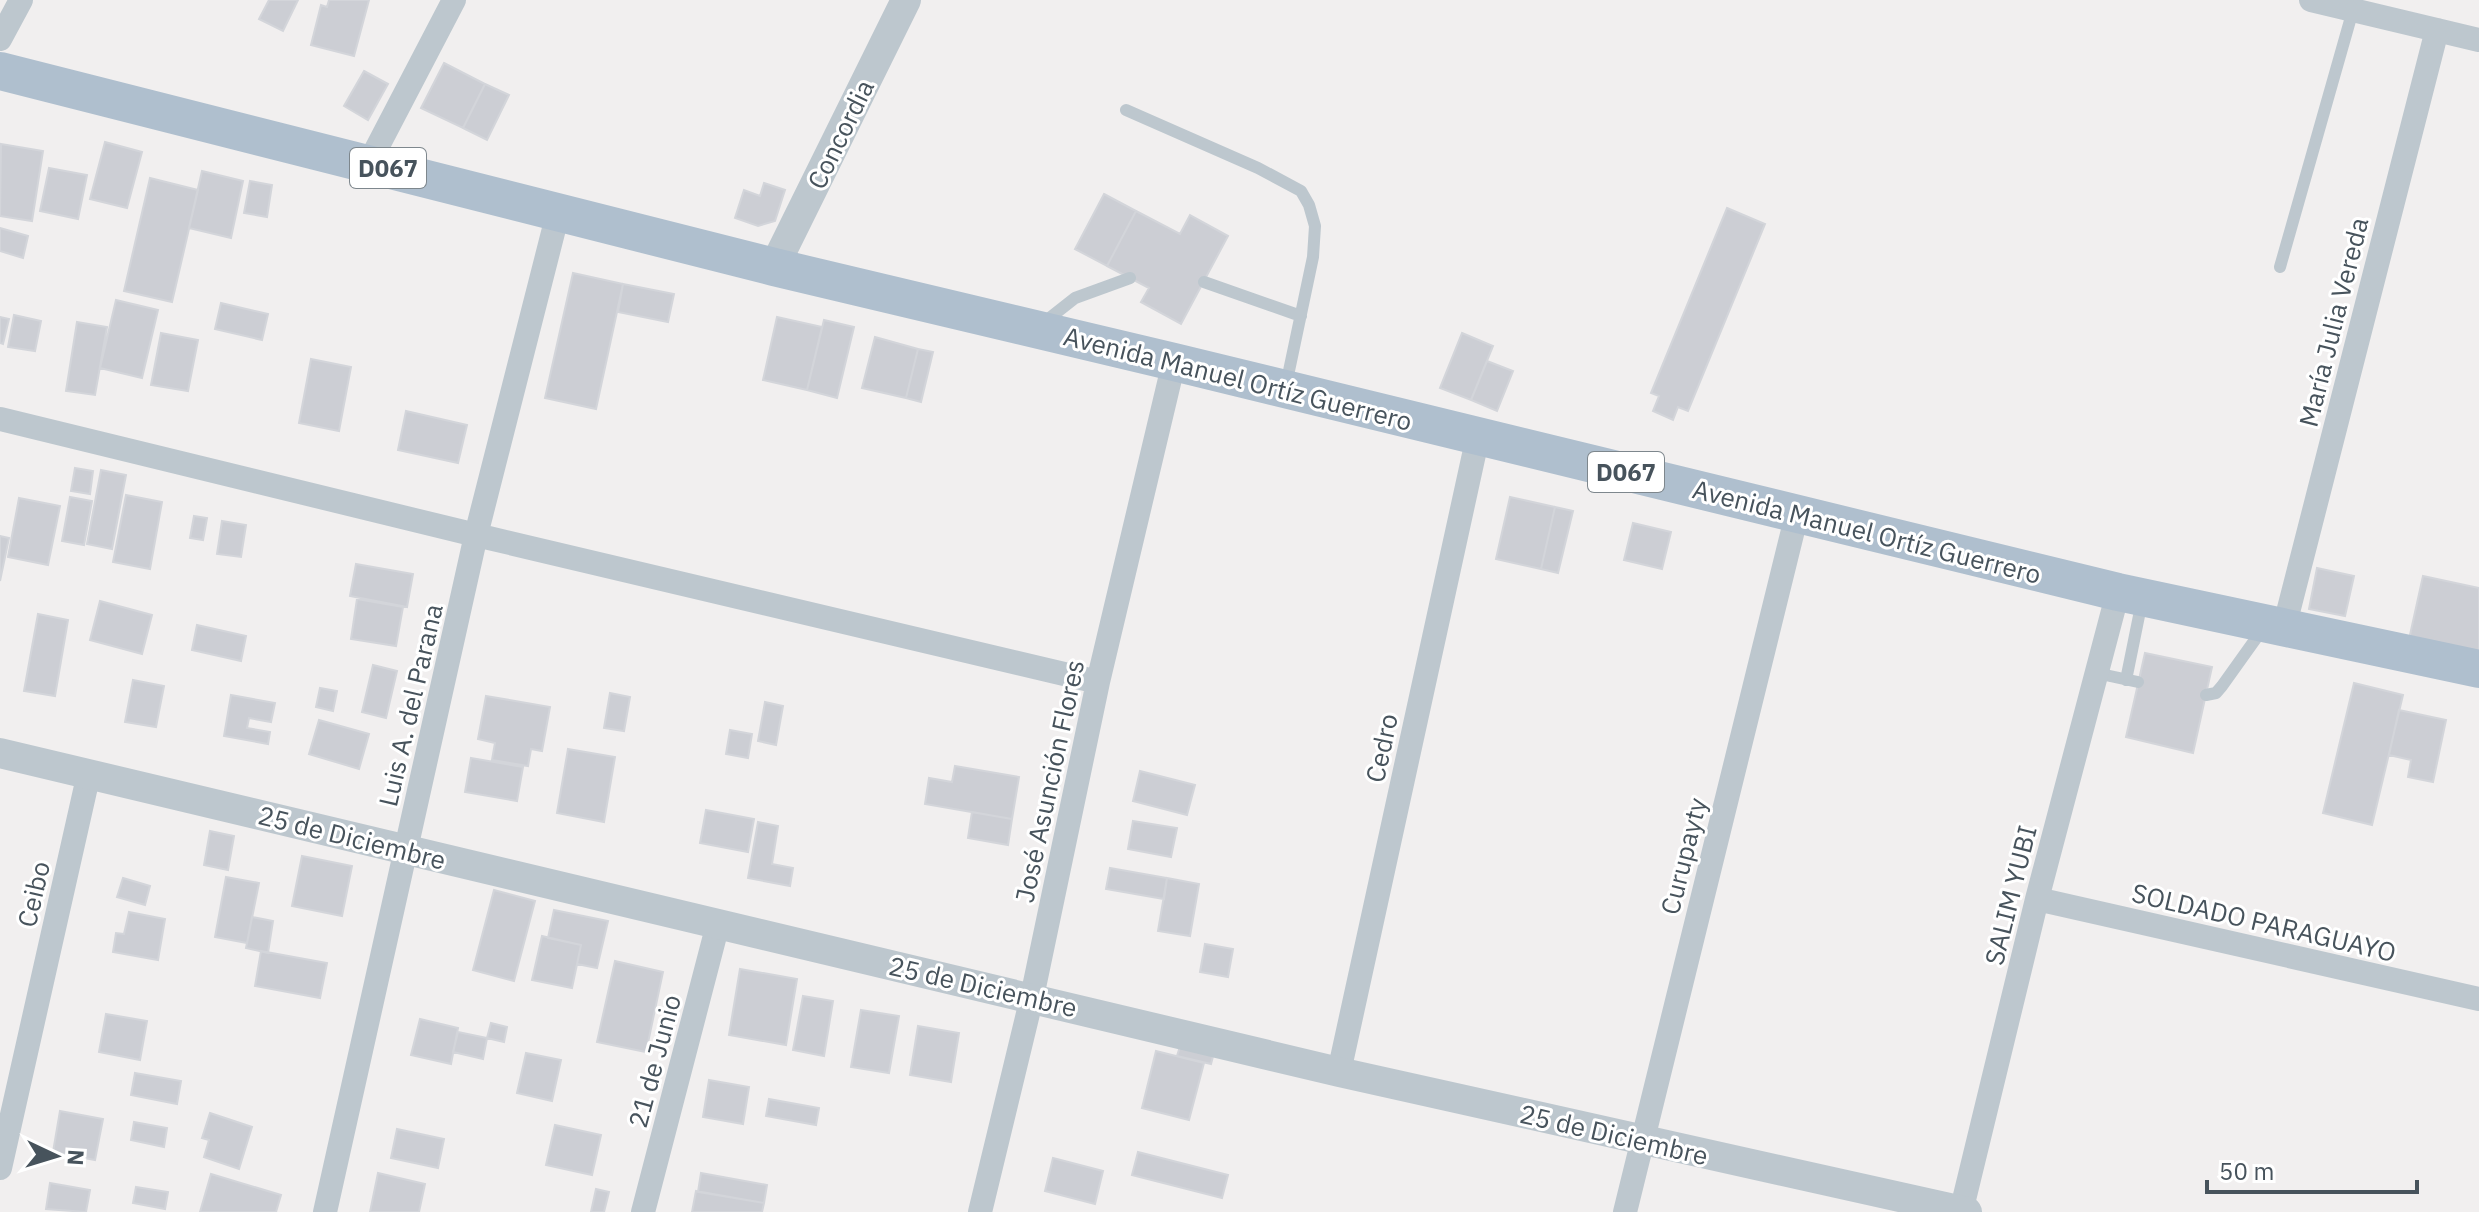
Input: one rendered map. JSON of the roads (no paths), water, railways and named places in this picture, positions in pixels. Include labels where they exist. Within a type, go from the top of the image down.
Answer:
[{"type":"main road","name":"Avenida Manuel Ortíz Guerrero","points":[[0,71],[774,267],[2130,595],[2479,669]]},
{"type":"street","points":[[0,39],[21,0]]},
{"type":"street","points":[[369,163],[454,0]]},
{"type":"street","name":"Concordia","points":[[774,267],[906,0]]},
{"type":"street","points":[[2311,0],[2479,40]]},
{"type":"street","name":"María Julia Vereda","points":[[2275,626],[2437,30]]},
{"type":"street","name":"Luis A. del Parana","points":[[325,1212],[476,535],[558,213]]},
{"type":"street","name":"José Asunción Flores","points":[[980,1212],[1032,997],[1098,682],[1174,362]]},
{"type":"street","points":[[0,419],[1098,682]]},
{"type":"street","name":"Cedro","points":[[1339,1072],[1478,436]]},
{"type":"street","name":"Curupayty","points":[[1625,1212],[1797,514]]},
{"type":"street","name":"SALIM YUBI","points":[[1963,1212],[2037,899],[2096,673],[2130,595]]},
{"type":"street","name":"25 de Diciembre","points":[[0,753],[1339,1072],[1963,1212]]},
{"type":"street","name":"Ceibo","points":[[0,1168],[89,773]]},
{"type":"street","name":"SOLDADO PARAGUAYO","points":[[2037,899],[2479,999]]},
{"type":"street","name":"21 de Junio","points":[[643,1212],[718,924]]},
{"type":"lane","points":[[2280,267],[2353,10]]},
{"type":"lane","points":[[1126,110],[1258,168],[1301,191],[1309,205],[1315,226],[1313,257],[1285,389]]},
{"type":"lane","points":[[1037,329],[1075,298],[1130,278]]},
{"type":"lane","points":[[1204,282],[1301,316]]},
{"type":"lane","points":[[2096,673],[2132,681],[2130,595]]},
{"type":"lane","points":[[2206,695],[2216,693],[2275,626]]}]
